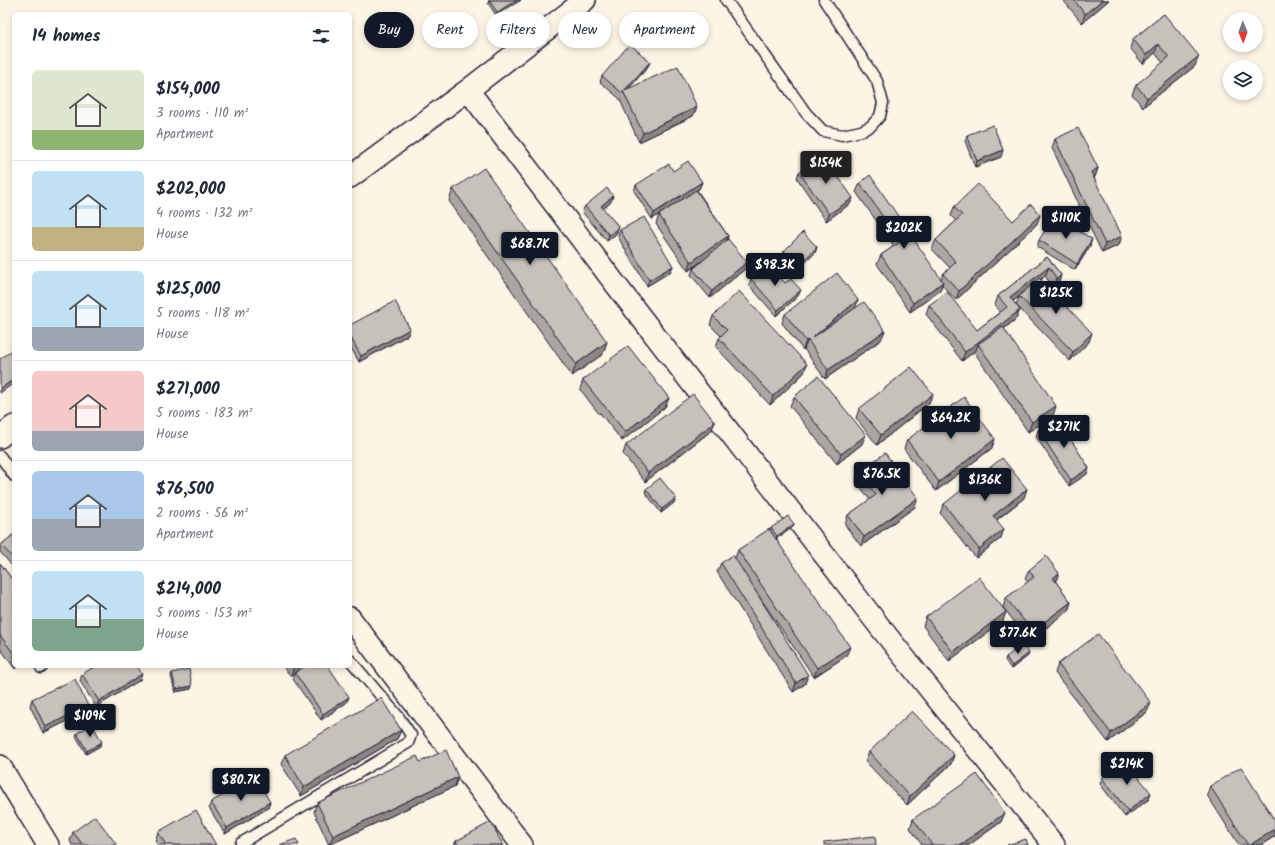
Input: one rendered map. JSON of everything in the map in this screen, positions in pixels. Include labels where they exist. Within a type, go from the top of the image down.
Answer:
[{"type":"street","points":[[352,176],[468,90],[585,0]]},
{"type":"street","points":[[468,90],[880,627],[1054,845]]},
{"type":"street","points":[[0,437],[12,428]]},
{"type":"street","points":[[352,621],[522,845]]},
{"type":"street","points":[[0,766],[48,845]]},
{"type":"street","points":[[1267,845],[1274,840]]},
{"type":"lane","points":[[726,0],[806,113],[823,131],[842,135],[861,132],[871,126],[880,116],[883,103],[877,81],[824,0]]},
{"type":"lane","points":[[0,456],[12,473]]},
{"type":"lane","points":[[241,843],[408,743],[411,735],[398,716],[352,662]]},
{"type":"building","points":[[489,0],[517,0],[497,12]]},
{"type":"building","points":[[1074,0],[1102,0],[1085,14]]},
{"type":"building","points":[[1164,14],[1199,56],[1147,98],[1136,85],[1169,57],[1158,44],[1146,55],[1133,39]]},
{"type":"building","points":[[626,48],[634,48],[650,62],[622,93],[602,76]]},
{"type":"building","points":[[678,66],[697,107],[643,133],[623,91]]},
{"type":"building","points":[[993,125],[1003,150],[977,161],[967,135]]},
{"type":"building","points":[[1078,128],[1098,168],[1091,172],[1122,236],[1105,244],[1055,139]]},
{"type":"building","points":[[824,156],[853,198],[829,214],[799,172]]},
{"type":"building","points":[[688,161],[702,182],[654,213],[636,185],[669,164],[673,171]]},
{"type":"building","points":[[484,168],[607,342],[576,364],[453,189]]},
{"type":"building","points":[[870,175],[943,282],[913,303],[881,255],[900,242],[860,183]]},
{"type":"building","points":[[978,184],[1013,221],[1031,204],[1040,215],[959,291],[943,274],[956,262],[936,240],[962,215],[954,207]]},
{"type":"building","points":[[607,188],[613,196],[601,206],[619,227],[609,235],[585,206]]},
{"type":"building","points":[[696,190],[728,236],[691,262],[659,215]]},
{"type":"building","points":[[1054,216],[1092,239],[1077,264],[1039,240]]},
{"type":"building","points":[[644,217],[673,266],[649,280],[620,230]]},
{"type":"building","points":[[803,232],[817,247],[799,265],[784,251]]},
{"type":"building","points":[[728,239],[747,262],[712,291],[693,269]]},
{"type":"building","points":[[1047,257],[1061,275],[1057,279],[1049,267],[1010,297],[1020,310],[965,352],[929,305],[947,292],[977,330],[1007,307],[998,296]]},
{"type":"building","points":[[769,264],[785,283],[791,279],[801,290],[778,310],[751,279]]},
{"type":"building","points":[[837,273],[858,300],[812,338],[864,302],[885,331],[828,370],[808,340],[806,341],[785,314]]},
{"type":"building","points":[[1039,278],[1092,333],[1073,352],[1019,296]]},
{"type":"building","points":[[739,291],[807,364],[773,396],[719,338],[727,330],[713,316]]},
{"type":"building","points":[[395,301],[410,329],[361,356],[352,340],[352,324]]},
{"type":"building","points":[[1003,327],[1056,406],[1032,422],[978,344]]},
{"type":"building","points":[[628,346],[669,398],[625,432],[583,380]]},
{"type":"building","points":[[12,350],[12,380],[0,389],[0,359]]},
{"type":"building","points":[[911,367],[933,394],[881,435],[859,409]]},
{"type":"building","points":[[818,376],[866,435],[841,454],[794,397]]},
{"type":"building","points":[[693,394],[715,422],[648,473],[626,445]]},
{"type":"building","points":[[964,397],[995,439],[939,482],[907,440]]},
{"type":"building","points":[[1057,418],[1089,468],[1071,480],[1038,430]]},
{"type":"building","points":[[885,453],[918,498],[864,537],[848,515],[876,495],[859,472]]},
{"type":"building","points":[[1002,458],[1027,489],[993,516],[1004,529],[979,549],[944,504]]},
{"type":"building","points":[[660,478],[676,498],[662,509],[646,489]]},
{"type":"building","points":[[788,516],[794,524],[777,536],[771,528]]},
{"type":"building","points":[[769,529],[850,647],[817,668],[738,550]]},
{"type":"building","points":[[12,536],[12,557],[1,545]]},
{"type":"building","points":[[733,555],[808,675],[796,683],[721,563]]},
{"type":"building","points":[[1046,556],[1059,573],[1053,578],[1071,602],[1032,631],[1006,598],[1034,577],[1029,570]]},
{"type":"building","points":[[0,563],[12,579],[12,651],[0,635]]},
{"type":"building","points":[[979,577],[1006,612],[953,652],[926,617]]},
{"type":"building","points":[[1098,634],[1151,703],[1111,733],[1058,664]]},
{"type":"building","points":[[1023,644],[1029,653],[1012,666],[1006,657]]},
{"type":"building","points":[[92,668],[138,668],[142,674],[99,701],[82,674]]},
{"type":"building","points":[[303,668],[329,668],[349,697],[323,714],[295,673]]},
{"type":"building","points":[[189,669],[192,686],[176,689],[172,673]]},
{"type":"building","points":[[75,679],[88,706],[45,727],[32,699]]},
{"type":"building","points":[[381,698],[401,730],[304,787],[285,755]]},
{"type":"building","points":[[912,711],[954,755],[910,796],[869,752]]},
{"type":"building","points":[[92,724],[102,742],[87,751],[77,733]]},
{"type":"building","points":[[446,750],[458,777],[333,836],[317,803],[417,756],[420,762]]},
{"type":"building","points":[[1126,761],[1151,793],[1128,811],[1102,778]]},
{"type":"building","points":[[1241,767],[1275,821],[1275,829],[1250,845],[1248,845],[1210,786]]},
{"type":"building","points":[[977,774],[1005,813],[960,845],[932,845],[913,819]]},
{"type":"building","points":[[255,776],[270,802],[227,828],[211,802]]},
{"type":"building","points":[[196,810],[216,845],[166,845],[158,832]]},
{"type":"building","points":[[95,816],[117,845],[83,845],[73,832]]},
{"type":"building","points":[[491,822],[503,845],[458,845],[456,841]]},
{"type":"building","points":[[875,836],[876,845],[824,845],[824,842]]},
{"type":"building","points":[[296,839],[299,845],[279,845]]},
{"type":"building","points":[[1026,839],[1028,845],[1007,845]]}]
